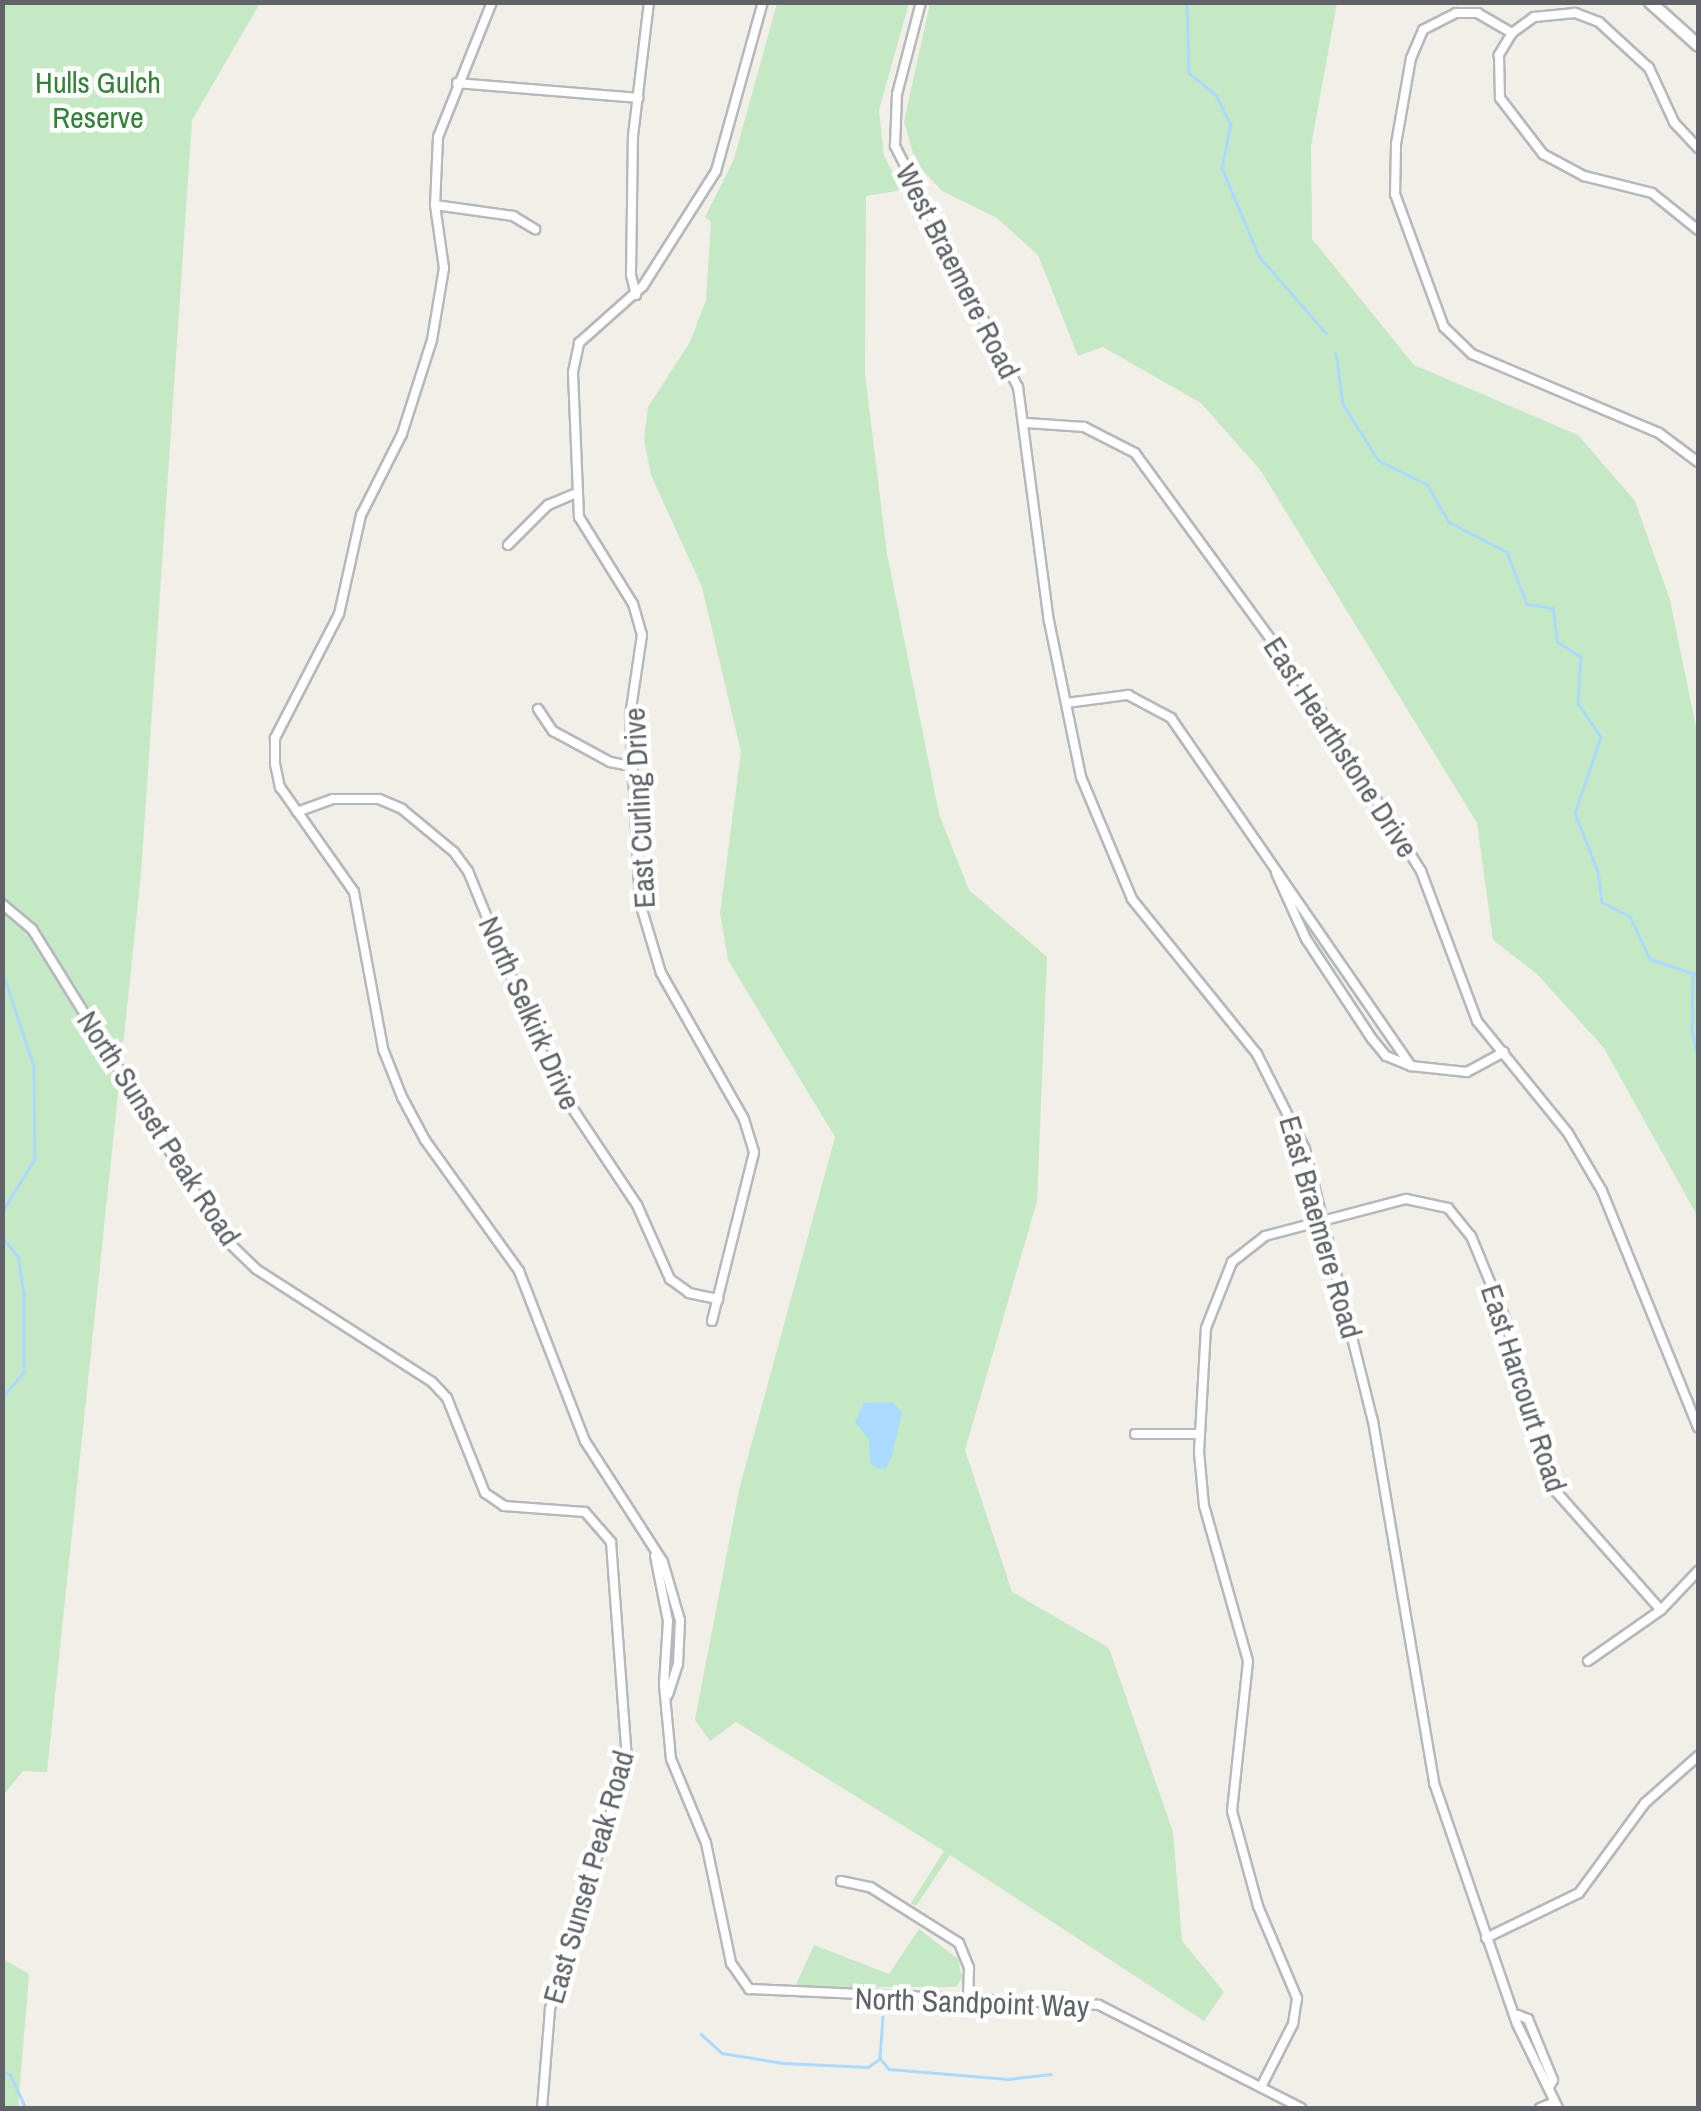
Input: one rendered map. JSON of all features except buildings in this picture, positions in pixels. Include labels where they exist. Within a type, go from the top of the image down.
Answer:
[{"type":"street","points":[[298,812],[280,786],[276,738],[339,614],[361,516],[402,434],[432,340],[444,268],[435,205],[438,137],[492,2]]},
{"type":"street","points":[[636,295],[630,275],[638,98],[649,2]]},
{"type":"street","points":[[636,295],[716,171],[763,2]]},
{"type":"street","name":"West Braemere Road","points":[[921,2],[896,94],[895,146],[1007,360],[1027,423]]},
{"type":"street","points":[[1650,2],[1698,45]]},
{"type":"street","points":[[1698,148],[1674,122],[1648,68],[1599,22],[1556,12],[1512,33],[1499,55],[1497,78],[1521,133],[1564,168],[1652,193],[1698,230]]},
{"type":"street","points":[[1512,33],[1478,13],[1456,13],[1423,30],[1414,45],[1394,168],[1400,220],[1444,327],[1462,349],[1659,432],[1698,462]]},
{"type":"street","points":[[457,83],[638,98]]},
{"type":"street","points":[[435,205],[514,216],[535,229]]},
{"type":"street","name":"East Curling Drive","points":[[636,295],[579,344],[573,372],[574,494],[592,544],[638,617],[632,766],[638,886],[650,941],[676,1004],[744,1119],[754,1152],[712,1320]]},
{"type":"street","name":"East Braemere Road","points":[[1027,423],[1066,703],[1082,777],[1110,858],[1132,899],[1277,1085],[1305,1149],[1380,1454],[1434,1783],[1486,1938],[1542,2084],[1549,2087],[1556,2105]]},
{"type":"street","name":"East Hearthstone Drive","points":[[1027,423],[1106,434],[1156,477],[1398,828],[1420,872],[1459,986],[1476,1021],[1568,1133],[1602,1191],[1698,1427]]},
{"type":"street","points":[[508,545],[548,506],[574,494]]},
{"type":"street","points":[[1066,703],[1106,695],[1154,704],[1183,735],[1276,874],[1306,938],[1386,1056],[1411,1066],[1466,1072],[1504,1052]]},
{"type":"street","points":[[538,709],[553,731],[610,762],[632,766]]},
{"type":"street","name":"North Selkirk Drive","points":[[298,812],[333,799],[379,799],[454,852],[468,871],[553,1078],[637,1205],[670,1278],[688,1292],[718,1299]]},
{"type":"street","name":"North Sandpoint Way","points":[[298,812],[354,892],[383,1048],[402,1097],[425,1140],[519,1271],[585,1441],[655,1556],[680,1620],[678,1664],[668,1694],[671,1759],[706,1843],[730,1963],[742,1982],[758,1993],[968,1998],[1107,2007],[1301,2108]]},
{"type":"street","name":"North Sunset Peak Road","points":[[2,904],[32,929],[222,1236],[256,1269],[432,1382],[447,1398],[484,1493],[504,1506],[585,1512],[604,1527]]},
{"type":"street","name":"East Harcourt Road","points":[[1260,2087],[1294,2024],[1297,1998],[1258,1906],[1232,1811],[1248,1662],[1204,1506],[1198,1434],[1206,1328],[1221,1279],[1265,1236],[1406,1199],[1432,1201],[1460,1220],[1506,1320],[1552,1487],[1661,1610]]},
{"type":"street","points":[[1135,1434],[1198,1434]]},
{"type":"street","name":"East Sunset Peak Road","points":[[542,2108],[555,1990],[626,1760],[614,1558],[604,1527]]},
{"type":"street","points":[[1588,1661],[1661,1610],[1698,1571]]},
{"type":"street","points":[[1486,1938],[1579,1892],[1646,1803],[1698,1756]]},
{"type":"street","points":[[841,1881],[870,1887],[959,1943],[969,1968],[968,1998]]},
{"type":"street","points":[[1540,2108],[1556,2105]]},
{"type":"green space","name":"Hulls Gulch Reserve","points":[[3,3],[260,3],[192,120],[141,874],[47,1772],[23,1771],[3,1795]]},
{"type":"green space","points":[[777,3],[909,3],[879,110],[884,156],[902,190],[866,196],[865,374],[887,554],[939,814],[969,890],[1047,957],[1037,1201],[965,1450],[1012,1592],[1109,1648],[1173,1832],[1182,1941],[1224,1992],[1204,2021],[950,1855],[916,1906],[911,1903],[944,1851],[736,1722],[710,1741],[695,1720],[739,1490],[835,1137],[728,960],[720,913],[741,752],[702,587],[651,475],[644,440],[648,407],[690,342],[706,300],[711,222],[705,217],[734,159]]},
{"type":"green space","points":[[930,3],[1337,3],[1311,146],[1312,239],[1414,365],[1578,435],[1635,501],[1670,600],[1698,737],[1698,1217],[1604,1048],[1537,974],[1493,940],[1477,823],[1261,471],[1201,403],[1103,347],[1078,356],[1038,255],[997,218],[942,191],[916,163],[904,122]]},
{"type":"green space","points":[[919,1929],[958,1959],[962,1978],[956,1987],[795,1987],[814,1945],[889,1974]]},
{"type":"green space","points":[[3,1959],[29,1974],[18,2108],[3,2108]]},
{"type":"water","points":[[892,1402],[902,1412],[892,1456],[886,1468],[878,1469],[870,1463],[869,1440],[855,1422],[864,1403]]},
{"type":"waterway","points":[[1187,2],[1189,73],[1216,95],[1231,124],[1222,168],[1259,256],[1326,333]]},
{"type":"waterway","points":[[1336,353],[1343,404],[1379,461],[1427,484],[1449,522],[1507,552],[1527,604],[1553,608],[1558,642],[1581,657],[1578,703],[1601,737],[1575,813],[1598,871],[1602,902],[1630,916],[1650,959],[1698,975]]},
{"type":"waterway","points":[[2,970],[34,1067],[35,1159],[2,1213]]},
{"type":"waterway","points":[[1693,975],[1692,1030],[1698,1058]]},
{"type":"waterway","points":[[2,1237],[18,1256],[24,1295],[24,1372],[2,1398]]},
{"type":"waterway","points":[[883,2017],[880,2058],[889,2069],[1008,2079],[1051,2074]]},
{"type":"waterway","points":[[701,2034],[722,2053],[783,2063],[868,2067],[879,2059]]},
{"type":"waterway","points":[[2,2072],[10,2074],[26,2108]]}]
